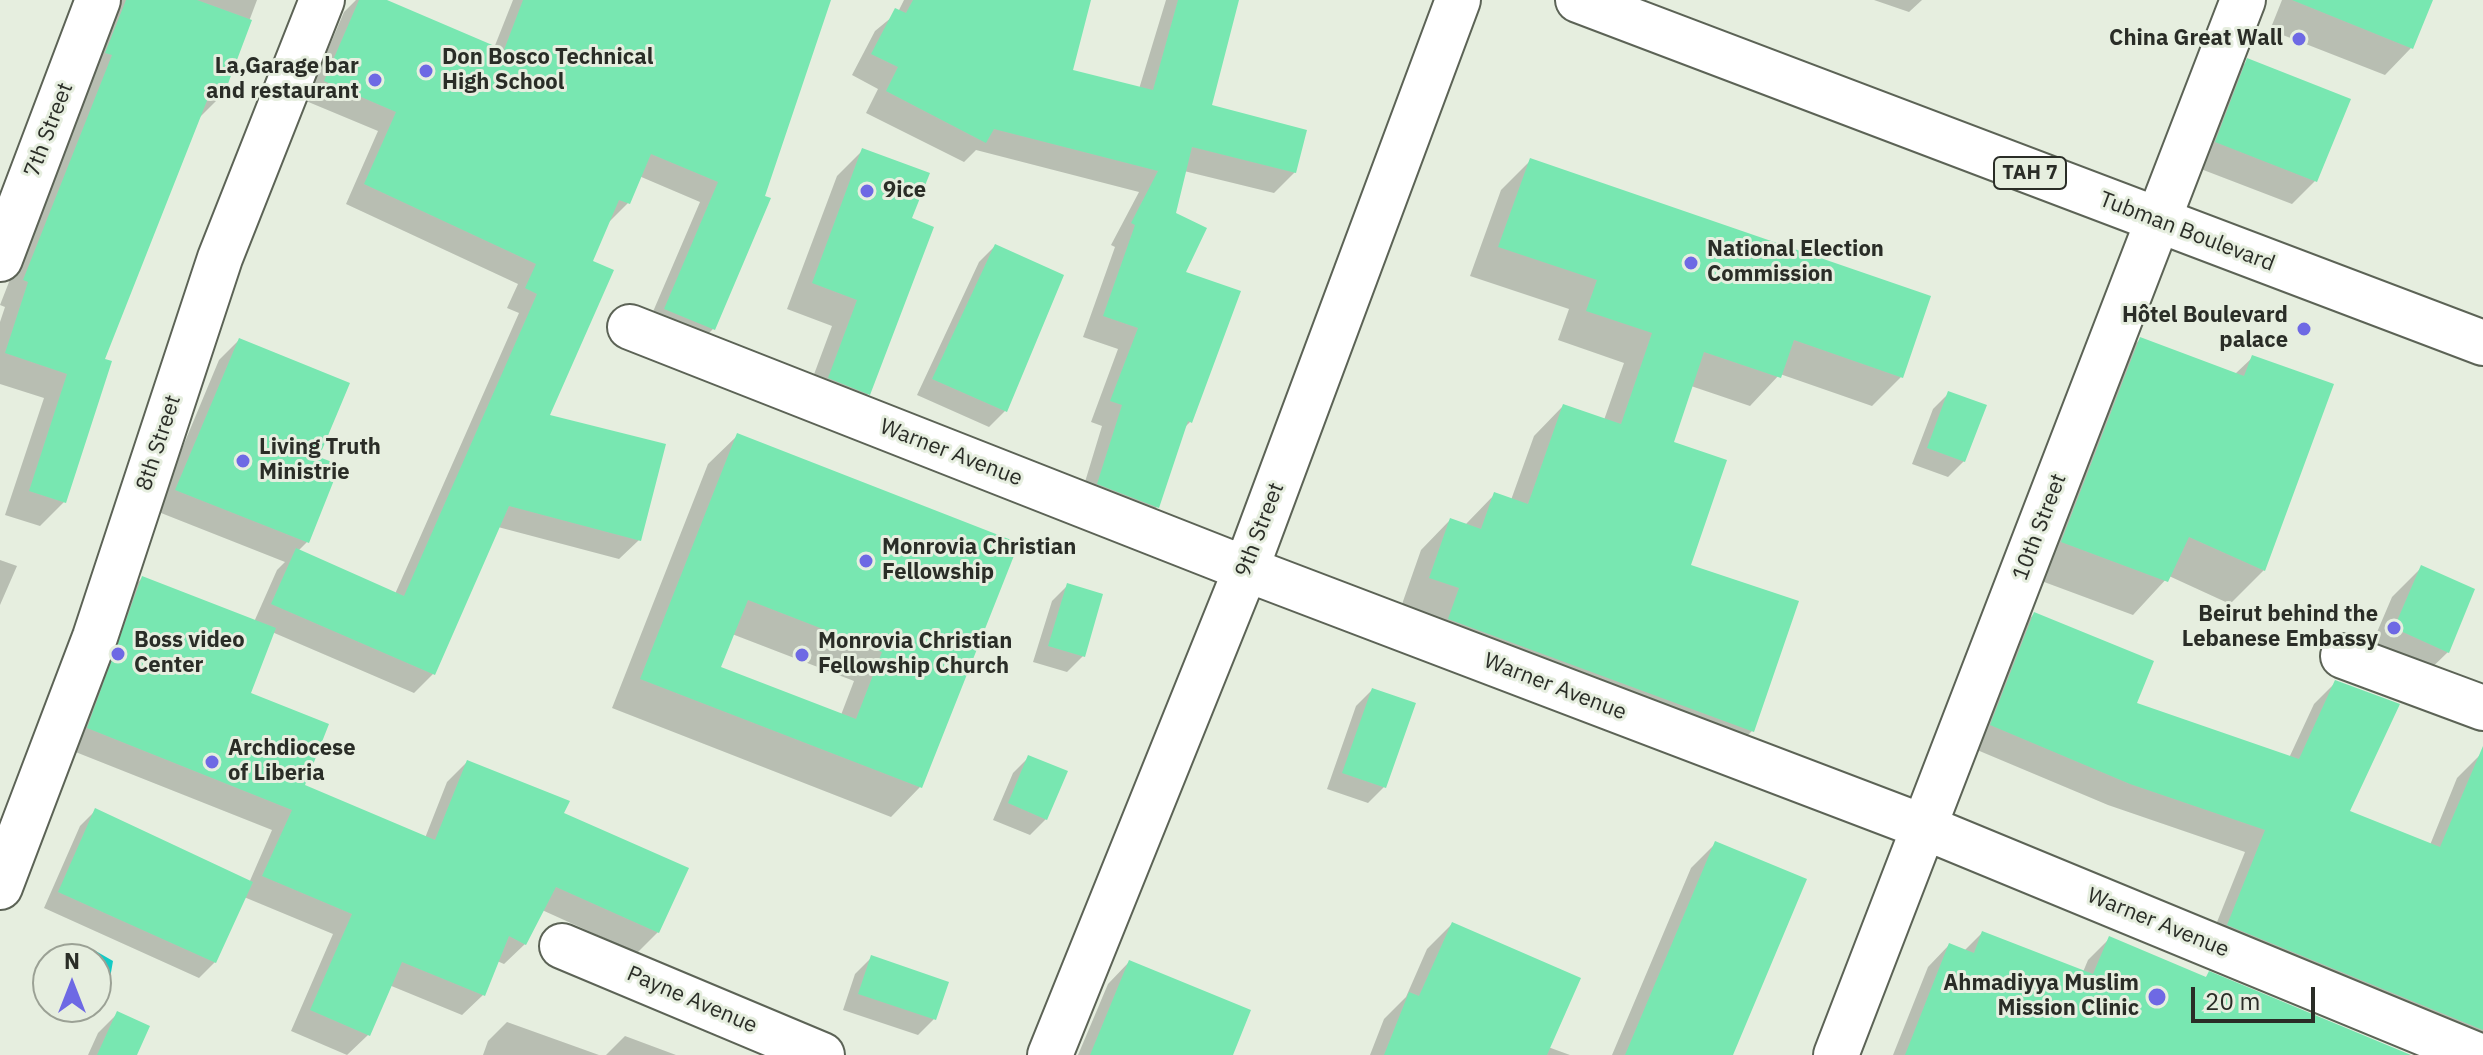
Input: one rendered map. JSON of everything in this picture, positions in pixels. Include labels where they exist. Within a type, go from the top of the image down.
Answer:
[{"type":"main road","name":"7th Street","points":[[0,259],[98,0]]},
{"type":"main road","name":"8th Street","points":[[0,887],[95,637],[220,258],[322,0]]},
{"type":"main road","name":"9th Street","points":[[1050,1055],[1246,569],[1458,0]]},
{"type":"main road","name":"Tubman Boulevard","points":[[1578,0],[2483,343]]},
{"type":"main road","name":"10th Street","points":[[1836,1055],[2243,0]]},
{"type":"main road","name":"Warner Avenue","points":[[630,327],[1246,569],[1924,827],[2477,1055]]},
{"type":"main road","points":[[2343,656],[2483,708]]},
{"type":"main road","name":"Payne Avenue","points":[[562,946],[822,1055]]},
{"type":"building","points":[[126,0],[197,0],[252,20],[223,97],[210,93],[105,359],[112,361],[66,503],[29,491],[67,374],[5,353],[28,282],[23,280],[112,55],[105,53]]},
{"type":"building","points":[[359,0],[387,0],[504,50],[523,0],[831,0],[765,196],[771,198],[715,330],[664,309],[718,182],[651,154],[630,204],[619,200],[593,261],[614,270],[550,415],[666,444],[641,541],[509,506],[435,675],[271,604],[296,548],[404,596],[537,294],[525,288],[536,264],[364,184],[396,112],[324,81]]},
{"type":"building","points":[[913,0],[1091,0],[1073,70],[1153,90],[1178,0],[1239,0],[1212,105],[1307,130],[1296,173],[1192,147],[1176,213],[1207,228],[1186,272],[1241,291],[1192,423],[1188,421],[1159,508],[1097,484],[1122,405],[1110,401],[1138,328],[1103,316],[1135,225],[1131,223],[1158,171],[994,129],[986,143],[886,91],[898,67],[871,54],[895,8],[906,13]]},
{"type":"building","points":[[2292,0],[2433,0],[2413,49]]},
{"type":"building","points":[[2247,58],[2351,99],[2317,182],[2215,142]]},
{"type":"building","points":[[862,148],[930,173],[912,218],[934,227],[870,395],[828,378],[857,300],[812,283]]},
{"type":"building","points":[[1530,158],[1931,296],[1903,378],[1794,340],[1781,378],[1704,352],[1674,442],[1727,460],[1691,565],[1799,601],[1754,732],[1448,619],[1459,588],[1429,578],[1450,518],[1481,529],[1494,492],[1528,504],[1563,404],[1621,424],[1652,333],[1586,311],[1597,280],[1498,247]]},
{"type":"building","points":[[995,244],[1064,275],[1007,412],[932,379]]},
{"type":"building","points":[[2140,337],[2244,376],[2252,355],[2334,384],[2265,571],[2189,537],[2168,582],[2061,542]]},
{"type":"building","points":[[239,338],[350,383],[319,457],[340,465],[309,543],[175,490]]},
{"type":"building","points":[[1948,391],[1987,405],[1965,462],[1927,448]]},
{"type":"building","points":[[737,433],[1019,543],[922,788],[640,679]],"holes":[[[748,600],[882,652],[856,719],[721,667]]]},
{"type":"building","points":[[2421,565],[2475,589],[2449,653],[2394,628]]},
{"type":"building","points":[[142,576],[276,628],[251,693],[329,724],[305,785],[435,840],[467,760],[570,801],[564,813],[689,868],[659,933],[556,887],[526,945],[509,936],[485,996],[402,962],[370,1036],[310,1010],[352,914],[262,876],[292,810],[87,728]]},
{"type":"building","points":[[1067,583],[1103,594],[1085,657],[1048,646]]},
{"type":"building","points":[[2034,612],[2154,661],[2137,703],[2299,759],[2335,680],[2400,704],[2350,811],[2440,847],[2483,746],[2483,1030],[2227,925],[2265,830],[2130,784],[1990,725]]},
{"type":"building","points":[[1372,688],[1416,703],[1386,788],[1342,773]]},
{"type":"building","points":[[1028,755],[1068,771],[1047,820],[1008,803]]},
{"type":"building","points":[[95,808],[253,882],[216,963],[58,892]]},
{"type":"building","points":[[1715,841],[1807,879],[1733,1055],[1625,1055]]},
{"type":"building","points":[[1452,922],[1581,978],[1547,1055],[1384,1055],[1409,992],[1419,996]]},
{"type":"building","points":[[1982,931],[2093,974],[2109,936],[2206,977],[2209,971],[2411,1055],[1905,1055],[1949,943],[1974,953]]},
{"type":"building","points":[[871,955],[949,982],[936,1020],[858,994]]},
{"type":"building","points":[[1129,960],[1251,1010],[1233,1055],[1090,1055]]},
{"type":"building","points":[[117,1011],[150,1026],[137,1055],[97,1055]]},
{"type":"place","name":"China Great Wall","points":[[2299,39]]},
{"type":"place","name":"Don Bosco Technical High School","points":[[426,71]]},
{"type":"place","name":"La,Garage bar and restaurant","points":[[375,80]]},
{"type":"place","name":"9ice","points":[[867,191]]},
{"type":"place","name":"National Election Commission","points":[[1691,263]]},
{"type":"place","name":"Hôtel Boulevard palace","points":[[2304,329]]},
{"type":"place","name":"Living Truth Ministrie","points":[[243,461]]},
{"type":"place","name":"Monrovia Christian Fellowship","points":[[866,561]]},
{"type":"place","name":"Beirut behind the Lebanese Embassy","points":[[2394,628]]},
{"type":"place","name":"Boss video Center","points":[[118,654]]},
{"type":"place","name":"Monrovia Christian Fellowship Church","points":[[802,655]]},
{"type":"place","name":"Archdiocese of Liberia","points":[[212,762]]},
{"type":"place","name":"Ahmadiyya Muslim Mission Clinic","points":[[2157,997]]}]
